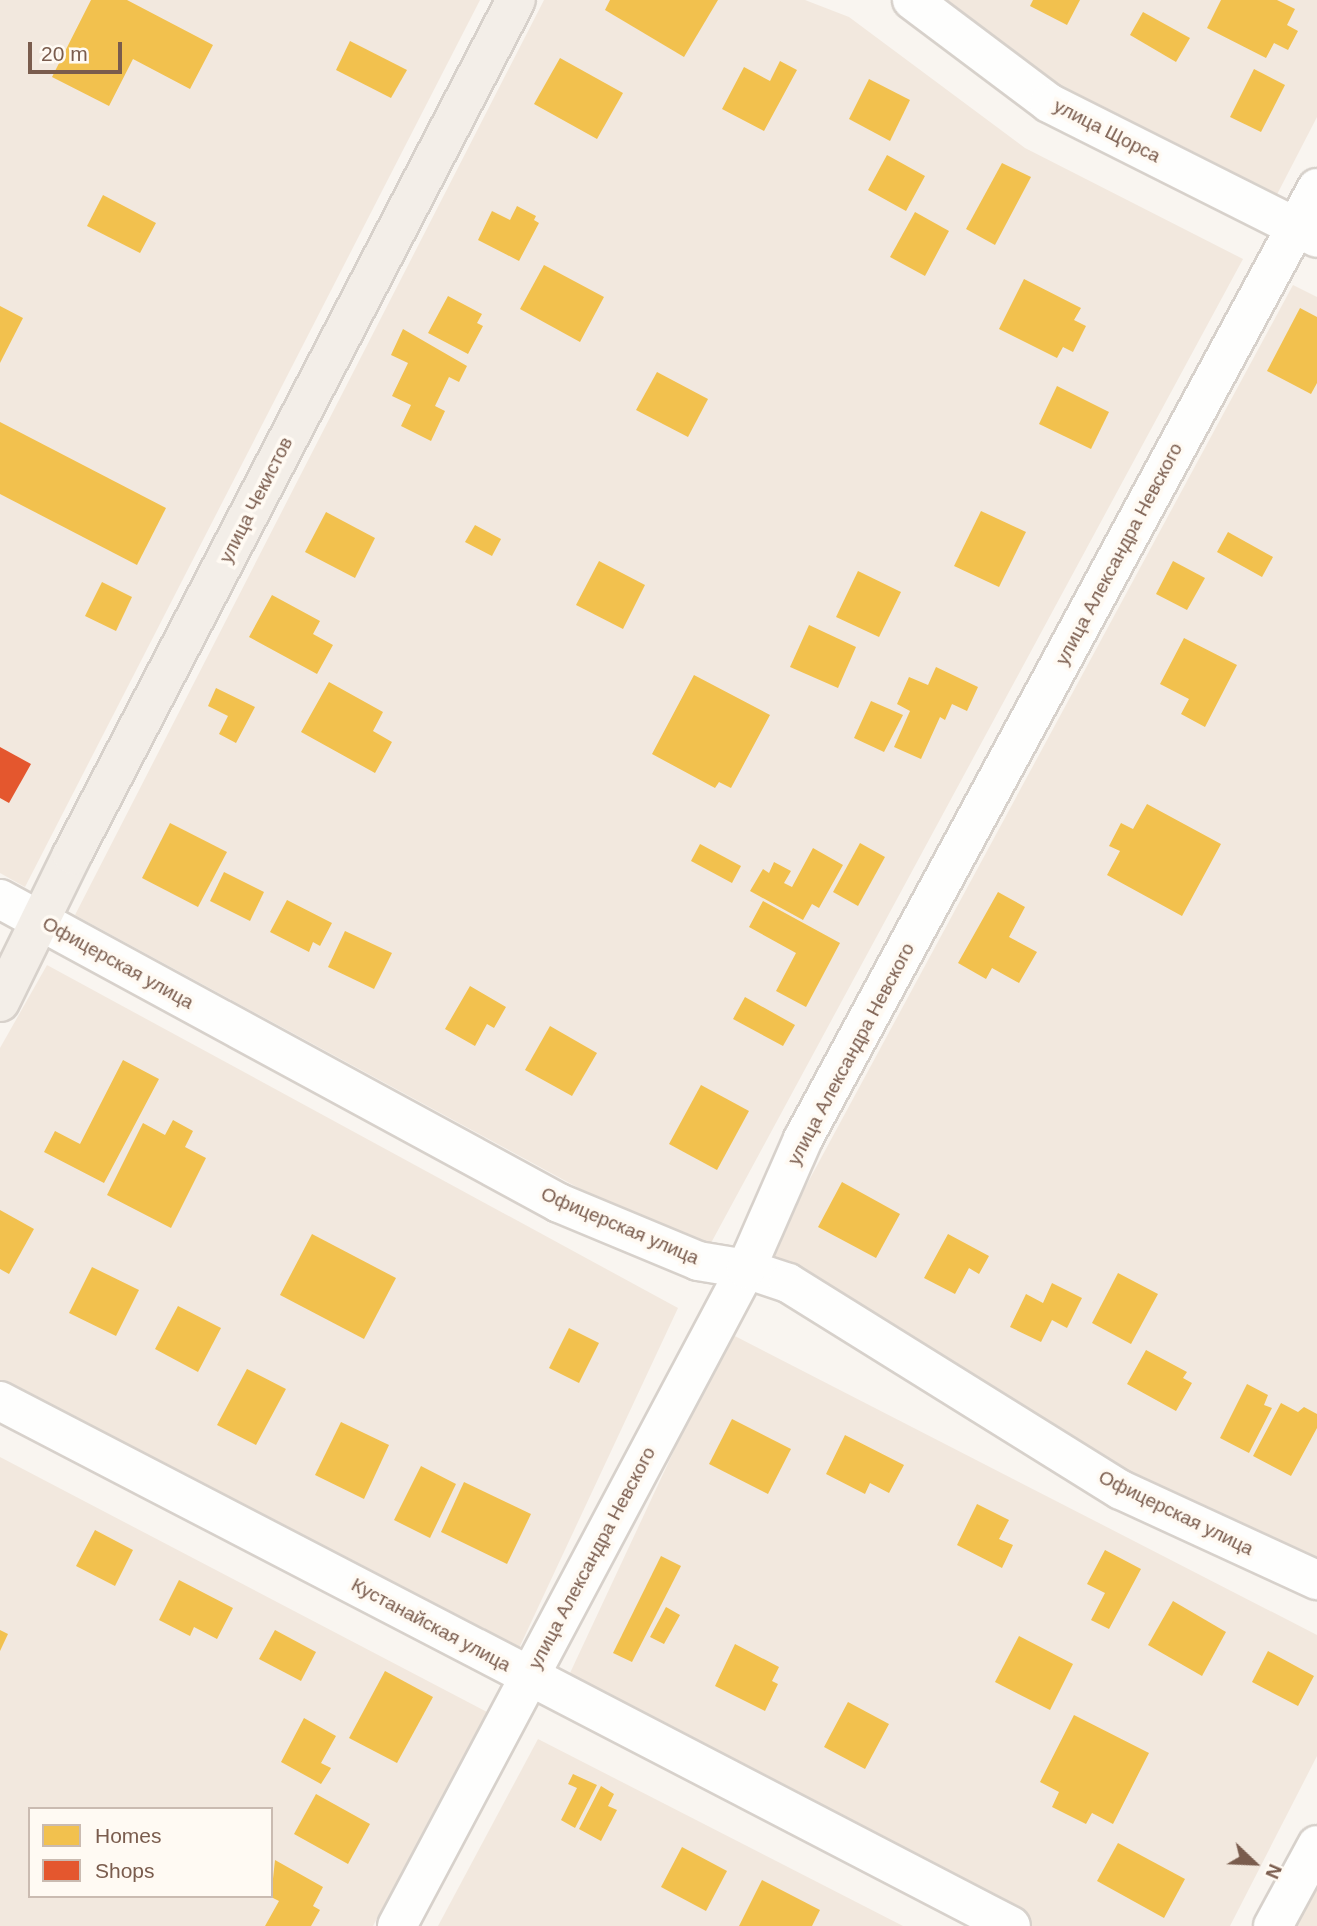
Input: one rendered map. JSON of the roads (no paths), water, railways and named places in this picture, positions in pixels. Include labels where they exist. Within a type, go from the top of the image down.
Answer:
[{"type":"main road","name":"улица Чекистов","points":[[0,1002],[72,855],[516,0]]},
{"type":"street","name":"улица Щорса","points":[[912,0],[1049,103],[1307,232]]},
{"type":"street","name":"улица Александра Невского","points":[[397,1926],[746,1269],[803,1139],[1307,232],[1317,188]]},
{"type":"street","name":"Офицерская улица","points":[[0,899],[559,1203],[698,1261],[746,1269],[788,1283],[1121,1490],[1317,1580]]},
{"type":"street","name":"Кустанайская улица","points":[[0,1401],[1011,1926]]},
{"type":"street","points":[[1273,1926],[1317,1846]]}]
